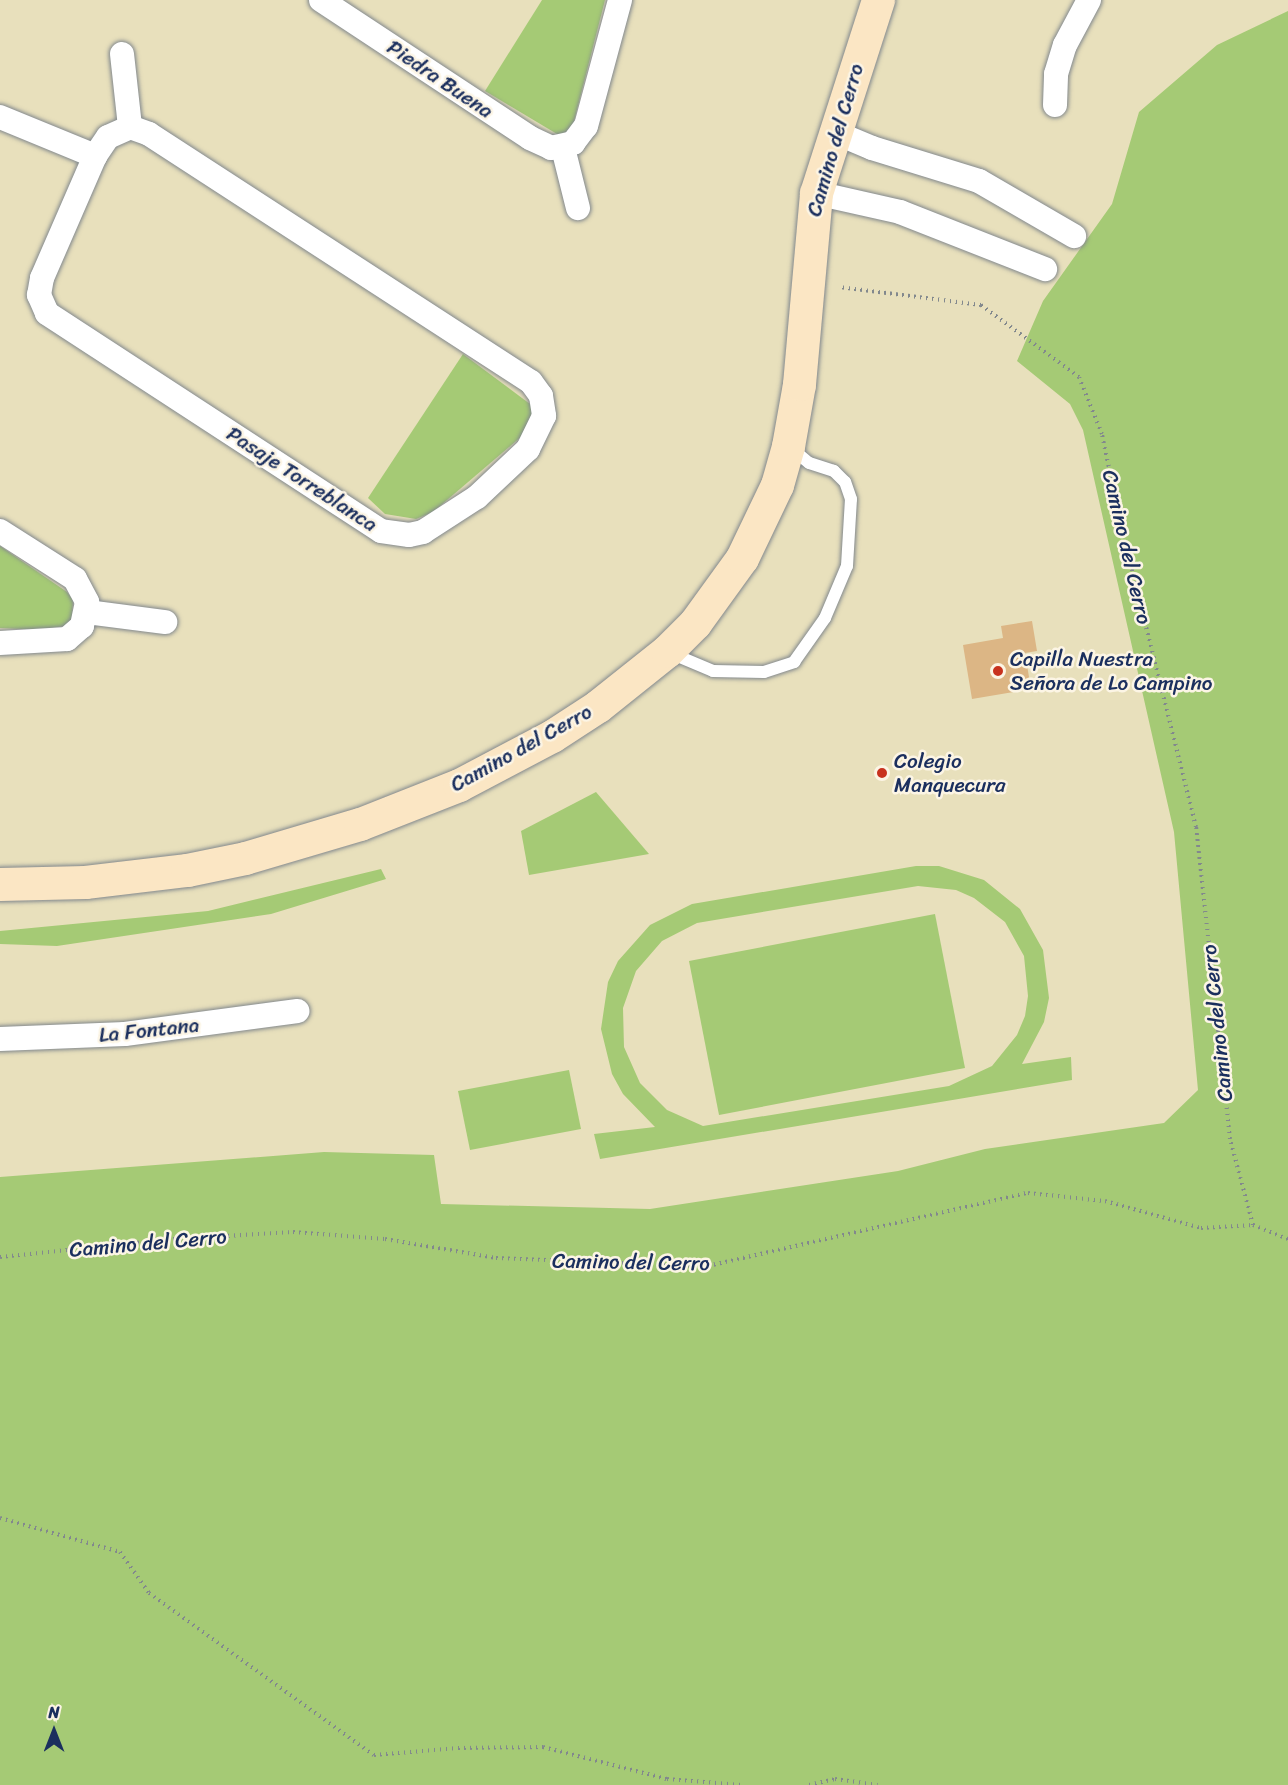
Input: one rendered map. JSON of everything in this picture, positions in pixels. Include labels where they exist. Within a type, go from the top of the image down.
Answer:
[{"type":"street","name":"Piedra Buena","points":[[321,0],[530,138],[551,148],[563,148]]},
{"type":"street","points":[[578,208],[563,148],[581,136],[586,126],[620,0]]},
{"type":"street","name":"Camino del Cerro","points":[[0,884],[85,882],[187,870],[284,848],[360,824],[459,785],[552,736],[598,706],[667,651],[695,623],[742,558],[769,504],[788,446],[799,384],[806,283],[816,193],[878,0]]},
{"type":"street","points":[[1056,105],[1056,74],[1065,45],[1089,0]]},
{"type":"street","points":[[122,54],[130,127]]},
{"type":"street","points":[[0,117],[95,156]]},
{"type":"street","name":"Pasaje Torreblanca","points":[[130,127],[149,134],[531,382],[541,396],[544,416],[528,449],[477,497],[423,532],[409,536],[381,531],[56,320],[41,303],[39,286],[95,156],[108,137],[130,127]]},
{"type":"street","points":[[834,132],[872,148],[980,181],[1074,236]]},
{"type":"street","points":[[816,193],[900,212],[1045,269]]},
{"type":"street","points":[[0,531],[75,579],[86,594],[87,612],[82,626],[67,639],[0,643]]},
{"type":"street","points":[[87,612],[165,622]]},
{"type":"street","name":"La Fontana","points":[[0,1039],[125,1034],[297,1011]]},
{"type":"lane","points":[[667,651],[713,671],[764,672],[794,662],[825,618],[846,566],[851,499],[845,482],[834,471],[809,463],[788,446]]},
{"type":"path","name":"Camino del Cerro","points":[[806,283],[981,305],[1079,376],[1102,434],[1122,531],[1196,827],[1230,1139],[1253,1225]]},
{"type":"path","name":"Camino del Cerro","points":[[0,1257],[174,1239],[293,1233],[385,1239],[496,1258],[708,1266],[1028,1193],[1105,1201],[1201,1228],[1253,1225],[1288,1239]]},
{"type":"path","points":[[0,1518],[120,1552],[148,1593],[374,1755],[458,1748],[543,1747],[667,1779],[741,1785]]},
{"type":"path","points":[[809,1785],[835,1779],[878,1785]]},
{"type":"green space","points":[[542,0],[605,0],[571,133],[562,137],[485,91]]},
{"type":"green space","points":[[1288,11],[1288,1785],[0,1785],[0,1177],[324,1152],[434,1155],[441,1204],[650,1209],[898,1171],[985,1149],[1164,1123],[1198,1090],[1174,832],[1083,430],[1070,404],[1017,361],[1043,301],[1112,204],[1139,112],[1217,45]]},
{"type":"green space","points":[[463,354],[534,407],[529,430],[433,512],[416,519],[385,514],[368,498]]},
{"type":"green space","points":[[0,546],[67,592],[73,600],[72,619],[64,626],[42,630],[0,628]]},
{"type":"green space","points":[[596,792],[649,854],[529,875],[521,831]]},
{"type":"green space","points":[[916,866],[939,866],[984,880],[1020,909],[1043,950],[1049,998],[1044,1022],[1022,1064],[1071,1057],[1072,1080],[600,1159],[594,1134],[655,1127],[623,1094],[612,1074],[601,1029],[608,982],[618,961],[650,925],[692,904]],"holes":[[[918,886],[956,890],[974,898],[1005,922],[1024,956],[1028,996],[1025,1016],[1017,1035],[992,1066],[949,1086],[703,1126],[667,1110],[640,1083],[624,1047],[623,1008],[636,971],[662,941],[697,923]]]},
{"type":"green space","points":[[381,869],[386,879],[271,914],[57,946],[0,944],[0,931],[208,911]]},
{"type":"green space","points":[[935,914],[965,1068],[719,1115],[689,961]]},
{"type":"green space","points":[[569,1070],[581,1129],[470,1150],[458,1091]]},
{"type":"building","name":"Capilla Nuestra Señora de Lo Campino","points":[[1032,621],[1037,651],[1025,653],[1031,689],[972,699],[963,645],[1003,638],[1001,626]]},
{"type":"place","name":"Capilla Nuestra Señora de Lo Campino","points":[[998,671]]},
{"type":"place","name":"Colegio Manquecura","points":[[882,773]]}]
